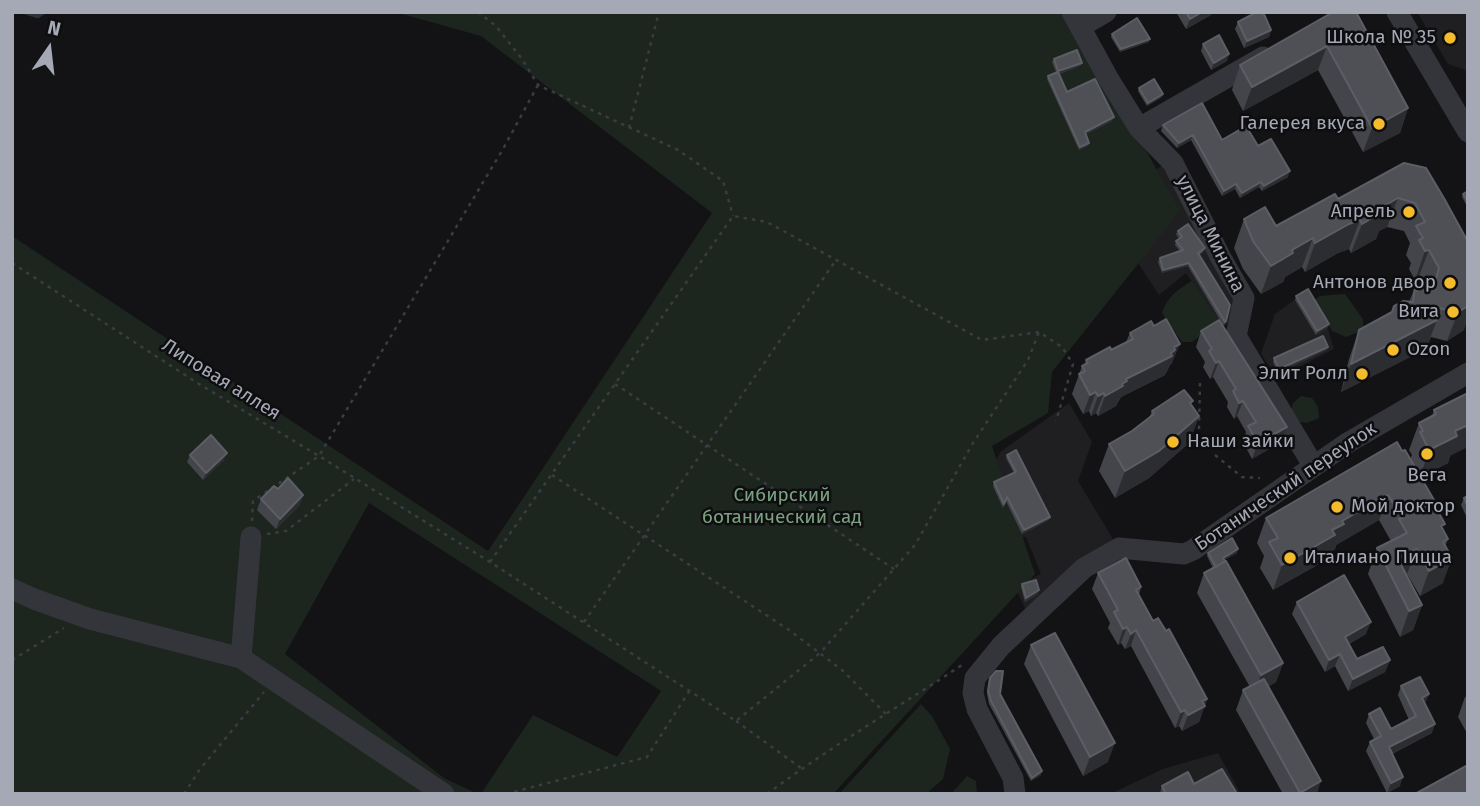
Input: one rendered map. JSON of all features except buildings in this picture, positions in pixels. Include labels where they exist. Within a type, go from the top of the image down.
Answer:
[{"type":"street","points":[[1076,20],[1106,12]]},
{"type":"street","points":[[1397,12],[1468,132]]},
{"type":"street","name":"улица Минина","points":[[1076,20],[1139,128],[1173,163],[1244,298],[1236,336],[1313,466]]},
{"type":"street","points":[[1139,128],[1282,46]]},
{"type":"street","name":"Ботанический переулок","points":[[1015,794],[1013,778],[977,709],[973,693],[975,678],[988,660],[1084,568],[1119,548],[1184,554],[1193,551],[1313,466],[1468,373]]},
{"type":"street","points":[[241,658],[251,537]]},
{"type":"street","points":[[12,589],[90,619],[241,658],[444,794]]},
{"type":"path","points":[[629,129],[659,12]]},
{"type":"path","points":[[481,13],[496,26],[538,85],[678,150],[723,181],[733,216]]},
{"type":"path","points":[[354,478],[286,531],[251,537],[253,501],[318,456],[503,149],[538,85]]},
{"type":"path","points":[[733,216],[767,222],[982,340],[1039,332],[1062,347],[1073,364],[1056,421]]},
{"type":"path","points":[[490,562],[733,216]]},
{"type":"path","points":[[584,622],[836,260]]},
{"type":"path","name":"Липовая аллея","points":[[12,262],[199,384],[584,622],[690,690],[801,768]]},
{"type":"path","points":[[736,721],[820,653],[915,545],[973,443],[1028,360],[1039,332]]},
{"type":"path","points":[[1199,429],[1200,382]]},
{"type":"path","points":[[615,384],[706,447],[894,569]]},
{"type":"path","points":[[1215,455],[1242,477],[1259,478]]},
{"type":"path","points":[[551,475],[789,630],[842,670],[887,715]]},
{"type":"path","points":[[12,660],[59,630],[90,619]]},
{"type":"path","points":[[767,794],[801,768],[962,665]]},
{"type":"path","points":[[184,794],[200,769],[274,680]]},
{"type":"path","points":[[506,794],[647,757],[690,690]]},
{"type":"shaded area","name":"Школа № 35","points":[[1417,12],[1468,12],[1468,71],[1448,64]]},
{"type":"shaded area","points":[[1163,165],[1222,271],[1238,316],[1222,328],[1186,273],[1159,295],[1136,260],[1143,177]]},
{"type":"shaded area","points":[[1308,290],[1328,329],[1334,349],[1276,379],[1261,353],[1275,314]]},
{"type":"shaded area","points":[[1069,403],[1092,442],[1078,481],[1113,539],[1026,611],[1015,586],[1041,574],[1026,537],[989,541],[965,532],[1000,452]]},
{"type":"shaded area","points":[[1218,753],[1241,794],[1110,794],[1163,769]]},
{"type":"green space","name":"Сибирский ботанический сад","points":[[395,12],[1068,12],[1180,211],[1052,372],[1048,413],[992,446],[1035,574],[833,794],[481,794],[533,715],[617,757],[661,691],[369,503],[285,654],[444,778],[478,794],[12,794],[12,236],[488,551],[712,213],[481,36]]},
{"type":"green space","points":[[1192,281],[1219,321],[1192,342],[1182,342],[1162,313],[1174,294]]},
{"type":"green space","points":[[1345,294],[1363,319],[1363,330],[1346,337],[1332,331],[1314,300],[1320,296]]},
{"type":"green space","points":[[1301,396],[1312,398],[1318,407],[1319,418],[1307,423],[1294,421],[1290,415],[1293,403]]},
{"type":"green space","points":[[921,704],[932,716],[950,749],[943,779],[926,794],[839,794]]},
{"type":"green space","points":[[967,776],[976,781],[977,794],[951,794]]},
{"type":"waterway","points":[[25,12],[38,16],[44,12]]},
{"type":"place","name":"Школа № 35","points":[[1450,38]]},
{"type":"place","name":"Галерея вкуса","points":[[1379,124]]},
{"type":"place","name":"Апрель","points":[[1409,212]]},
{"type":"place","name":"Антонов двор","points":[[1450,283]]},
{"type":"place","name":"Вита","points":[[1453,312]]},
{"type":"place","name":"Ozon","points":[[1393,350]]},
{"type":"place","name":"Элит Ролл","points":[[1362,374]]},
{"type":"place","name":"Наши зайки","points":[[1173,442]]},
{"type":"place","name":"Вега","points":[[1427,454]]},
{"type":"place","name":"Мой доктор","points":[[1337,507]]},
{"type":"place","name":"Италиано Пицца","points":[[1290,558]]}]
